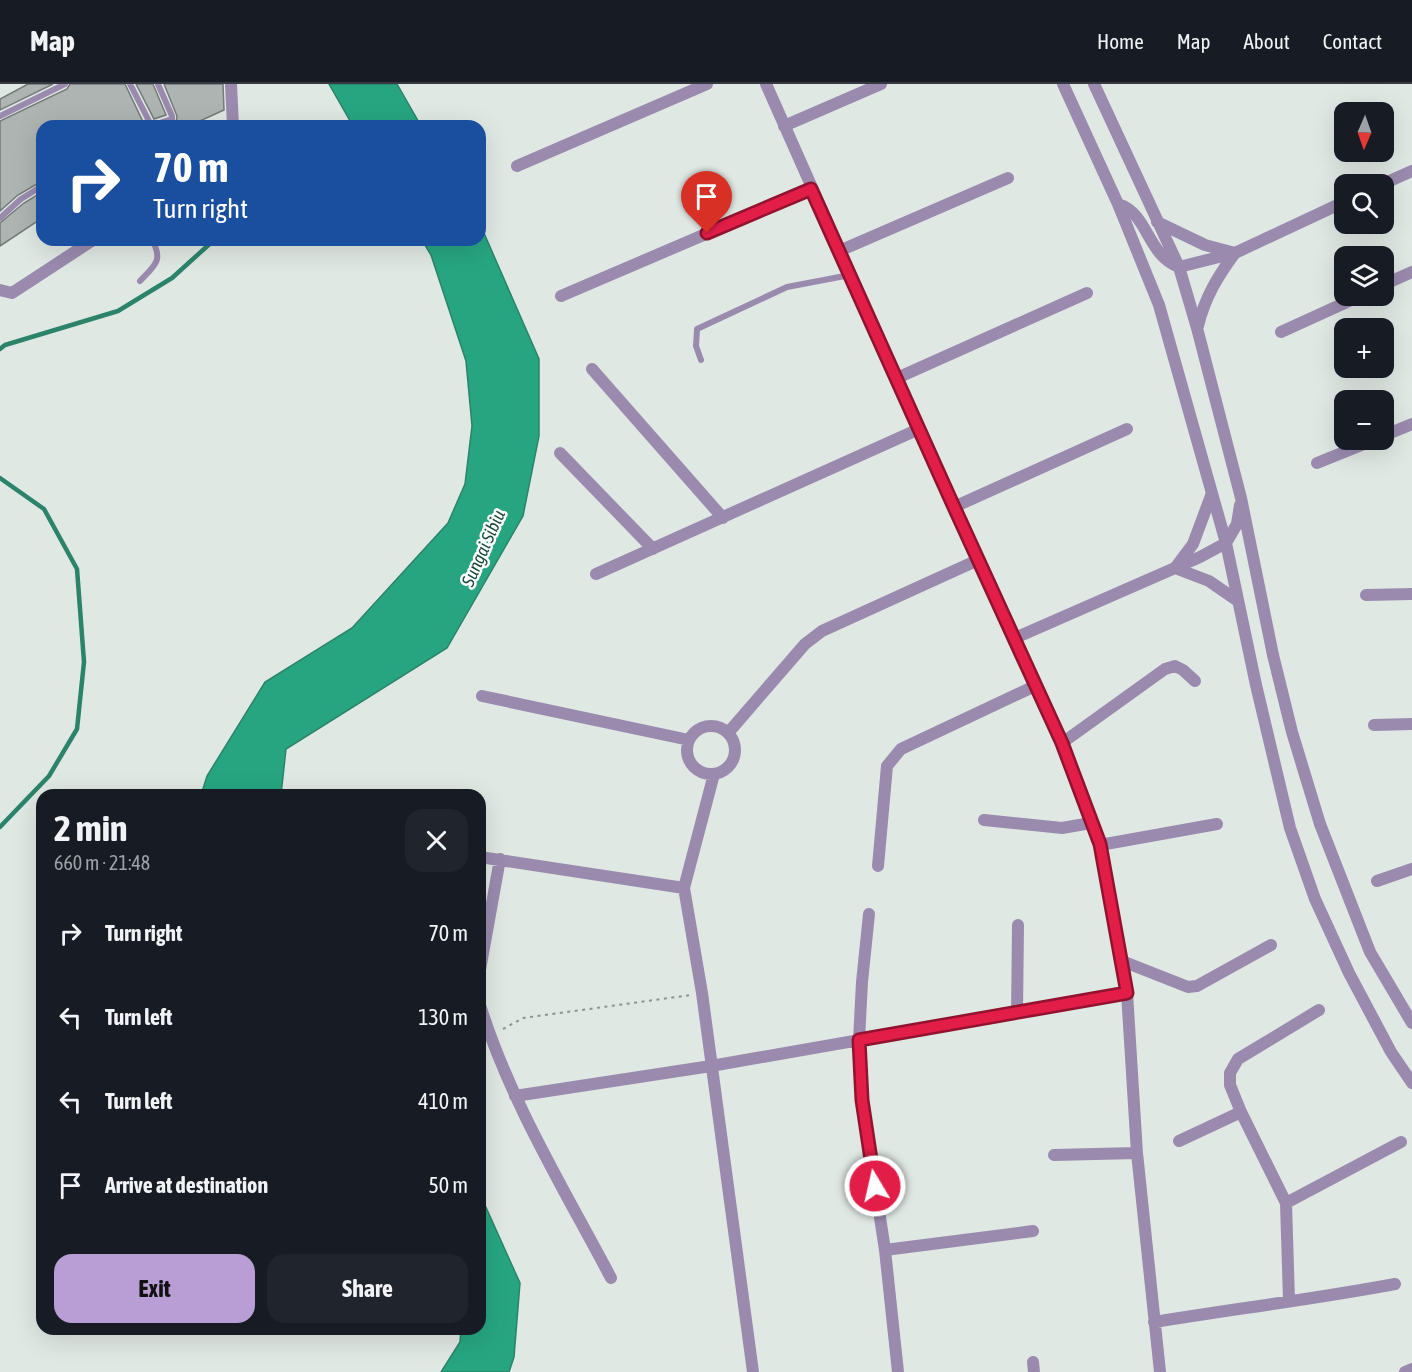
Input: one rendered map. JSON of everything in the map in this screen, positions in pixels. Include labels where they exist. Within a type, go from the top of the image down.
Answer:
[{"type":"street","points":[[231,84],[233,120]]},
{"type":"street","points":[[517,166],[707,84]]},
{"type":"street","points":[[766,84],[811,189],[1062,743],[1100,844],[1127,993],[1137,1153],[1160,1372]]},
{"type":"street","points":[[784,126],[882,84]]},
{"type":"street","points":[[1063,84],[1118,204],[1160,305],[1226,543],[1256,685],[1290,828],[1315,899],[1354,982],[1391,1052],[1412,1083]]},
{"type":"street","points":[[1094,84],[1179,267],[1241,498],[1273,656],[1292,732],[1320,824],[1370,952],[1412,1023]]},
{"type":"street","points":[[1394,179],[1412,171]]},
{"type":"street","points":[[839,250],[1008,178]]},
{"type":"street","points":[[561,296],[811,189]]},
{"type":"street","points":[[1118,204],[1128,207],[1135,214],[1160,256],[1168,263],[1179,267],[1235,253],[1334,207]]},
{"type":"street","points":[[1157,222],[1206,245],[1235,253]]},
{"type":"street","points":[[0,290],[12,293],[84,246]]},
{"type":"street","points":[[1197,328],[1202,307],[1214,282],[1235,253]]},
{"type":"street","points":[[1394,280],[1412,272]]},
{"type":"street","points":[[897,378],[1087,293]]},
{"type":"street","points":[[1281,332],[1338,306]]},
{"type":"street","points":[[592,369],[723,518]]},
{"type":"street","points":[[1394,431],[1412,424]]},
{"type":"street","points":[[596,574],[919,429]]},
{"type":"street","points":[[954,507],[1127,429]]},
{"type":"street","points":[[1317,463],[1349,450]]},
{"type":"street","points":[[560,453],[653,549]]},
{"type":"street","points":[[1175,568],[1193,543],[1212,493]]},
{"type":"street","points":[[1015,638],[1175,568],[1226,543],[1237,524],[1241,498]]},
{"type":"street","points":[[728,733],[805,644],[822,630],[978,560]]},
{"type":"street","points":[[1175,568],[1209,581],[1238,601]]},
{"type":"street","points":[[1366,595],[1412,594]]},
{"type":"street","points":[[1062,743],[1165,669],[1175,666],[1195,681]]},
{"type":"street","points":[[878,866],[887,766],[894,756],[901,749],[1035,686]]},
{"type":"street","points":[[482,696],[689,740]]},
{"type":"street","points":[[1374,725],[1412,724]]},
{"type":"street","points":[[706,726],[720,728],[728,733],[735,747],[734,758],[728,767],[714,774],[701,772],[691,764],[687,752],[689,740],[698,729],[706,726]]},
{"type":"street","points":[[714,774],[684,888],[702,993],[753,1372]]},
{"type":"street","points":[[984,820],[1062,828],[1091,823]]},
{"type":"street","points":[[1100,844],[1217,824]]},
{"type":"street","points":[[486,858],[684,888]]},
{"type":"street","points":[[486,937],[500,860]]},
{"type":"street","points":[[1377,881],[1412,869]]},
{"type":"street","points":[[869,914],[859,1040],[862,1100],[885,1250],[898,1372]]},
{"type":"street","points":[[1017,1013],[1018,925]]},
{"type":"street","points":[[1122,961],[1188,987],[1197,986],[1271,945]]},
{"type":"street","points":[[515,1095],[711,1066],[1127,993]]},
{"type":"street","points":[[1289,1300],[1287,1203],[1241,1112],[1230,1085],[1230,1073],[1238,1059],[1319,1010]]},
{"type":"street","points":[[486,1024],[515,1095],[611,1278]]},
{"type":"street","points":[[1179,1141],[1241,1112]]},
{"type":"street","points":[[1287,1203],[1401,1142]]},
{"type":"street","points":[[1054,1155],[1137,1153]]},
{"type":"street","points":[[885,1250],[1033,1230]]},
{"type":"street","points":[[1154,1322],[1289,1300],[1327,1297],[1395,1284]]},
{"type":"street","points":[[1405,1372],[1412,1369]]},
{"type":"lane","points":[[0,116],[65,84]]},
{"type":"lane","points":[[130,84],[148,120]]},
{"type":"lane","points":[[159,84],[172,116],[170,120]]},
{"type":"lane","points":[[0,218],[21,199],[36,190]]},
{"type":"lane","points":[[140,281],[156,265],[158,256],[154,246]]},
{"type":"lane","points":[[701,360],[696,346],[697,329],[787,287],[850,274]]},
{"type":"path","points":[[490,1036],[523,1018],[702,993]]},
{"type":"water","points":[[329,84],[397,84],[418,120],[350,120]]},
{"type":"water","name":"Sungai Sibiu","points":[[486,238],[539,359],[539,436],[523,516],[447,648],[286,749],[282,789],[203,789],[207,776],[265,682],[352,628],[448,523],[465,484],[472,426],[466,361],[431,255],[426,246],[486,246]]},
{"type":"water","points":[[486,1207],[520,1283],[514,1357],[509,1372],[441,1372],[460,1342],[461,1335],[486,1335]]},
{"type":"building","points":[[28,84],[53,84],[0,110],[0,99]]},
{"type":"building","points":[[70,84],[125,84],[142,120],[36,120],[36,184],[18,195],[0,211],[0,121],[67,89]]},
{"type":"building","points":[[136,84],[153,84],[166,115],[154,119]]},
{"type":"building","points":[[164,84],[223,84],[224,110],[202,120],[176,120],[177,116]]},
{"type":"building","points":[[36,196],[36,222],[0,246],[0,223]]},
{"type":"waterway","points":[[0,349],[5,345],[118,311],[172,278],[207,246]]},
{"type":"waterway","points":[[0,478],[44,509],[77,569],[84,662],[77,729],[49,776],[37,789]]},
{"type":"waterway","points":[[0,827],[36,790]]},
{"type":"route","points":[[707,233],[811,189],[1062,743],[1100,844],[1122,961],[1127,993],[859,1040],[862,1100],[875,1186]]}]
